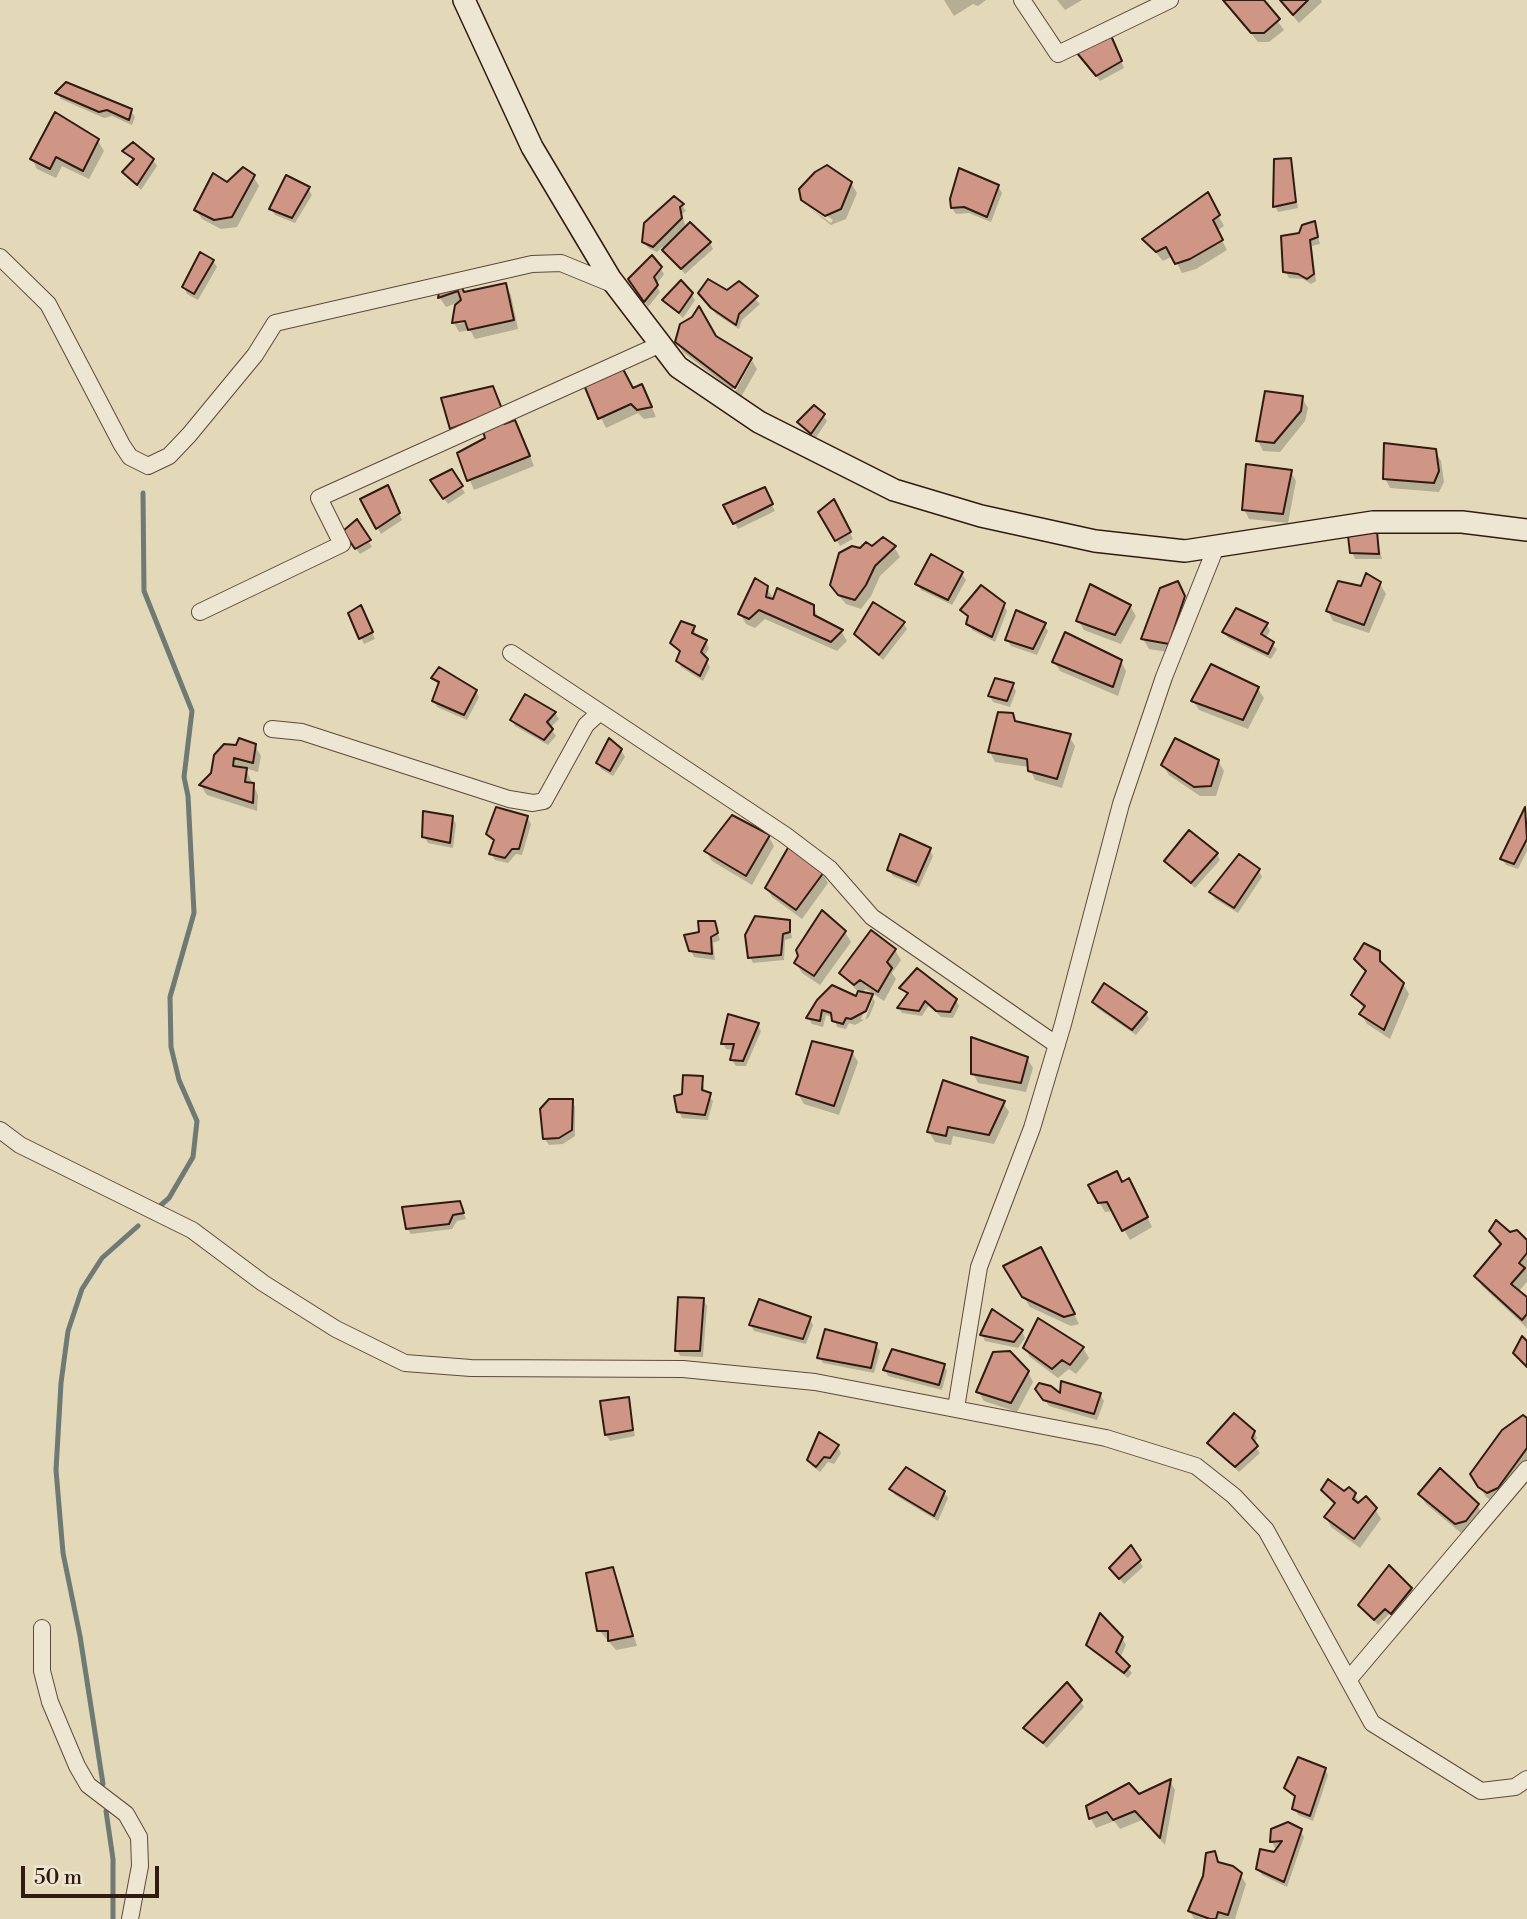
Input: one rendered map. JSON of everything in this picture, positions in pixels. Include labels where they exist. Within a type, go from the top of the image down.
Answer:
[{"type":"main road","points":[[464,0],[532,147],[617,286],[678,367],[759,422],[894,490],[981,516],[1095,541],[1185,551],[1373,522],[1462,522],[1527,530]]},
{"type":"street","points":[[1022,0],[1058,54],[1170,0]]},
{"type":"street","points":[[0,257],[48,304],[122,446],[130,457],[148,466],[169,456],[189,435],[255,355],[275,323],[548,262],[561,263],[617,286]]},
{"type":"street","points":[[200,612],[342,544],[319,498],[661,344]]},
{"type":"street","points":[[956,1408],[979,1266],[1032,1128],[1057,1045],[1121,804],[1164,677],[1216,547]]},
{"type":"street","points":[[511,653],[785,835],[830,869],[873,917],[1057,1045]]},
{"type":"street","points":[[272,729],[302,732],[509,799],[533,803],[544,801],[586,725],[600,712]]},
{"type":"street","points":[[0,1130],[20,1145],[192,1230],[263,1283],[336,1329],[405,1363],[471,1367],[683,1369],[815,1381],[1106,1438],[1196,1466],[1234,1496],[1266,1530],[1372,1723],[1481,1791],[1515,1787],[1527,1779]]},
{"type":"street","points":[[1349,1679],[1527,1469]]},
{"type":"street","points":[[42,1628],[41,1671],[50,1702],[77,1766],[88,1785],[126,1814],[139,1837],[140,1866],[130,1919]]},
{"type":"building","points":[[1223,0],[1264,0],[1280,19],[1264,33],[1251,33]]},
{"type":"building","points":[[1280,0],[1308,0],[1293,15]]},
{"type":"building","points":[[1109,31],[1122,61],[1096,76],[1077,53]]},
{"type":"building","points":[[66,82],[132,109],[129,120],[107,110],[99,112],[55,93]]},
{"type":"building","points":[[55,112],[99,139],[83,171],[56,157],[50,169],[30,159]]},
{"type":"building","points":[[133,142],[154,159],[137,185],[122,172],[134,159],[122,151]]},
{"type":"building","points":[[1291,158],[1296,202],[1273,207],[1274,159]]},
{"type":"building","points":[[827,165],[852,182],[841,209],[825,216],[801,200],[799,189],[815,172]]},
{"type":"building","points":[[243,167],[255,175],[232,217],[214,220],[194,210],[213,173],[227,182]]},
{"type":"building","points":[[959,168],[999,185],[987,217],[964,207],[951,208],[950,199]]},
{"type":"building","points":[[286,175],[310,187],[292,218],[269,209]]},
{"type":"building","points":[[1208,192],[1220,215],[1213,220],[1223,240],[1190,259],[1175,264],[1166,247],[1156,252],[1142,239]]},
{"type":"building","points":[[674,196],[684,204],[680,207],[682,218],[653,247],[642,242],[644,223]]},
{"type":"building","points":[[1315,221],[1318,237],[1310,240],[1314,274],[1307,279],[1298,274],[1283,272],[1281,236],[1299,233],[1302,225]]},
{"type":"building","points":[[690,222],[711,242],[681,269],[662,250]]},
{"type":"building","points":[[200,252],[214,260],[194,294],[182,287]]},
{"type":"building","points":[[652,255],[662,267],[654,277],[658,285],[644,302],[628,279]]},
{"type":"building","points":[[708,279],[727,290],[739,281],[758,296],[739,314],[736,325],[711,308],[698,293]]},
{"type":"building","points":[[458,280],[464,292],[506,283],[514,320],[468,330],[465,321],[452,323],[455,305],[461,300],[458,291],[438,298],[440,286]]},
{"type":"building","points":[[681,280],[693,293],[679,313],[662,300]]},
{"type":"building","points":[[699,306],[716,336],[752,358],[735,388],[675,342],[680,324],[692,317]]},
{"type":"building","points":[[623,369],[633,388],[642,384],[652,407],[637,410],[631,404],[598,419],[584,385]]},
{"type":"building","points":[[493,386],[502,409],[450,429],[441,398]]},
{"type":"building","points":[[1265,391],[1303,396],[1301,411],[1274,443],[1256,441]]},
{"type":"building","points":[[814,405],[825,414],[811,434],[797,422]]},
{"type":"building","points":[[499,419],[504,424],[515,420],[530,456],[467,481],[457,453],[485,438],[482,428]]},
{"type":"building","points":[[1384,443],[1436,449],[1439,471],[1434,483],[1383,479]]},
{"type":"building","points":[[1246,464],[1292,470],[1283,514],[1242,510]]},
{"type":"building","points":[[452,469],[463,486],[443,499],[430,480]]},
{"type":"building","points":[[388,485],[400,513],[376,529],[360,499]]},
{"type":"building","points":[[765,487],[773,504],[733,524],[723,505]]},
{"type":"building","points":[[834,499],[851,532],[835,541],[818,512]]},
{"type":"building","points":[[357,519],[371,540],[355,549],[343,531]]},
{"type":"building","points":[[1377,531],[1379,554],[1350,553],[1348,536]]},
{"type":"building","points":[[883,537],[896,546],[875,566],[855,600],[838,595],[830,585],[839,553],[852,546],[860,548],[866,542],[872,546]]},
{"type":"building","points":[[931,554],[963,572],[948,600],[915,584]]},
{"type":"building","points":[[1366,573],[1381,582],[1364,625],[1326,611],[1338,581],[1361,586]]},
{"type":"building","points":[[755,578],[768,586],[766,597],[773,599],[777,588],[814,605],[814,615],[843,630],[831,642],[759,610],[749,619],[738,614]]},
{"type":"building","points":[[1178,581],[1185,596],[1169,644],[1141,639],[1160,588]]},
{"type":"building","points":[[1090,584],[1131,605],[1115,635],[1076,621]]},
{"type":"building","points":[[981,585],[1005,603],[992,637],[966,624],[968,616],[960,610]]},
{"type":"building","points":[[873,602],[905,622],[879,655],[854,634]]},
{"type":"building","points":[[361,605],[373,632],[359,639],[348,613]]},
{"type":"building","points":[[1236,608],[1268,623],[1261,634],[1274,642],[1268,654],[1222,632]]},
{"type":"building","points":[[1016,610],[1046,623],[1033,649],[1005,640]]},
{"type":"building","points":[[681,621],[695,626],[692,633],[707,640],[701,652],[708,659],[700,676],[676,661],[680,651],[670,643]]},
{"type":"building","points":[[1065,632],[1122,660],[1113,687],[1052,662]]},
{"type":"building","points":[[1211,664],[1259,687],[1243,720],[1191,701]]},
{"type":"building","points":[[439,667],[477,690],[464,715],[432,701],[439,682],[431,678]]},
{"type":"building","points":[[995,678],[1014,683],[1007,701],[988,696]]},
{"type":"building","points":[[525,694],[556,712],[547,722],[553,729],[544,740],[510,720]]},
{"type":"building","points":[[998,712],[1013,713],[1015,721],[1071,734],[1057,779],[1028,771],[1027,759],[988,752]]},
{"type":"building","points":[[239,738],[256,744],[253,763],[234,758],[233,766],[247,768],[245,782],[254,783],[253,803],[199,785],[211,773],[214,755],[224,744],[236,745]]},
{"type":"building","points":[[609,738],[622,749],[610,771],[596,763]]},
{"type":"building","points":[[1175,738],[1219,760],[1211,786],[1194,787],[1161,765]]},
{"type":"building","points":[[496,807],[528,816],[519,849],[512,849],[505,858],[489,854],[494,840],[486,834]]},
{"type":"building","points":[[1525,807],[1527,839],[1514,864],[1500,859]]},
{"type":"building","points":[[423,811],[453,816],[450,843],[422,837]]},
{"type":"building","points":[[732,815],[770,835],[746,876],[704,851]]},
{"type":"building","points":[[1189,830],[1218,853],[1191,883],[1164,861]]},
{"type":"building","points":[[900,834],[931,848],[916,882],[887,870]]},
{"type":"building","points":[[789,846],[824,872],[796,910],[765,888]]},
{"type":"building","points":[[1239,854],[1260,869],[1234,908],[1209,892]]},
{"type":"building","points":[[822,910],[846,931],[814,976],[794,963],[798,956],[796,950]]},
{"type":"building","points":[[755,916],[790,920],[790,932],[783,934],[781,955],[748,958],[745,935]]},
{"type":"building","points":[[698,921],[715,921],[718,933],[711,937],[712,954],[689,951],[684,935],[699,932]]},
{"type":"building","points":[[871,930],[896,949],[887,962],[892,968],[878,992],[860,980],[854,985],[839,973]]},
{"type":"building","points":[[1364,943],[1380,951],[1380,961],[1404,983],[1384,1030],[1359,1014],[1365,1006],[1351,995],[1366,971],[1354,959]]},
{"type":"building","points":[[917,968],[957,999],[950,1012],[936,1011],[925,1001],[919,1011],[897,1008],[908,993],[899,988]]},
{"type":"building","points":[[1104,983],[1147,1012],[1132,1030],[1092,1002]]},
{"type":"building","points":[[832,985],[856,996],[858,991],[873,994],[866,1011],[851,1019],[846,1018],[843,1024],[832,1021],[831,1013],[822,1010],[820,1021],[806,1018],[817,1000]]},
{"type":"building","points":[[728,1014],[759,1023],[743,1061],[730,1060],[734,1044],[721,1044]]},
{"type":"building","points":[[971,1037],[1028,1057],[1021,1083],[971,1074]]},
{"type":"building","points":[[812,1041],[853,1051],[834,1106],[796,1094]]},
{"type":"building","points":[[683,1075],[703,1076],[702,1090],[711,1093],[705,1115],[677,1112],[674,1096],[682,1094]]},
{"type":"building","points":[[943,1080],[1005,1101],[989,1135],[948,1127],[946,1136],[927,1132]]},
{"type":"building","points":[[549,1099],[573,1099],[572,1130],[559,1138],[543,1139],[540,1109]]},
{"type":"building","points":[[1117,1171],[1122,1182],[1129,1178],[1148,1217],[1122,1231],[1107,1202],[1098,1203],[1088,1185]]},
{"type":"building","points":[[460,1201],[464,1213],[453,1215],[449,1224],[406,1229],[402,1207]]},
{"type":"building","points":[[1496,1220],[1510,1232],[1517,1230],[1527,1240],[1527,1253],[1519,1263],[1525,1268],[1511,1284],[1527,1297],[1527,1314],[1522,1320],[1474,1276],[1501,1244],[1489,1231]]},
{"type":"building","points":[[1041,1247],[1075,1314],[1064,1317],[1022,1297],[1003,1266]]},
{"type":"building","points":[[678,1297],[704,1298],[700,1351],[675,1351]]},
{"type":"building","points":[[759,1299],[811,1317],[803,1339],[749,1325]]},
{"type":"building","points":[[992,1309],[1023,1330],[1014,1342],[980,1335]]},
{"type":"building","points":[[1038,1318],[1084,1347],[1070,1365],[1062,1360],[1052,1369],[1023,1348]]},
{"type":"building","points":[[825,1329],[877,1343],[871,1368],[817,1358]]},
{"type":"building","points":[[1522,1336],[1527,1341],[1527,1367],[1513,1353]]},
{"type":"building","points":[[892,1349],[945,1364],[939,1385],[883,1370]]},
{"type":"building","points":[[1010,1351],[1029,1371],[1011,1403],[976,1392],[993,1352]]},
{"type":"building","points":[[1061,1381],[1101,1393],[1094,1414],[1043,1400],[1035,1389],[1039,1383],[1051,1386],[1060,1393]]},
{"type":"building","points":[[629,1397],[633,1430],[605,1435],[600,1401]]},
{"type":"building","points":[[1234,1413],[1255,1431],[1252,1438],[1258,1446],[1235,1467],[1207,1443]]},
{"type":"building","points":[[1523,1415],[1527,1418],[1527,1448],[1498,1488],[1487,1493],[1478,1487],[1470,1474],[1502,1430]]},
{"type":"building","points":[[819,1432],[839,1445],[830,1458],[824,1457],[816,1467],[807,1460]]},
{"type":"building","points":[[906,1467],[945,1491],[934,1516],[889,1489]]},
{"type":"building","points":[[1440,1468],[1479,1504],[1466,1521],[1455,1524],[1418,1494]]},
{"type":"building","points":[[1328,1479],[1344,1491],[1349,1487],[1356,1493],[1353,1499],[1358,1503],[1366,1496],[1377,1508],[1354,1539],[1324,1517],[1335,1503],[1321,1490]]},
{"type":"building","points":[[1131,1545],[1141,1560],[1119,1579],[1109,1568]]},
{"type":"building","points":[[1389,1565],[1412,1588],[1391,1614],[1385,1609],[1374,1620],[1358,1605]]},
{"type":"building","points":[[613,1567],[633,1636],[608,1641],[608,1631],[597,1631],[586,1573]]},
{"type":"building","points":[[1100,1613],[1123,1637],[1116,1652],[1130,1666],[1124,1673],[1086,1645]]},
{"type":"building","points":[[1067,1682],[1082,1700],[1043,1743],[1023,1728]]},
{"type":"building","points":[[1298,1757],[1326,1768],[1310,1816],[1292,1809],[1295,1796],[1284,1788]]},
{"type":"building","points":[[1171,1779],[1160,1838],[1135,1811],[1113,1820],[1107,1812],[1089,1819],[1086,1806],[1129,1783],[1139,1794]]},
{"type":"building","points":[[1288,1822],[1302,1829],[1284,1882],[1256,1869],[1260,1849],[1274,1852],[1282,1841],[1270,1842],[1271,1829]]},
{"type":"building","points":[[1215,1851],[1218,1862],[1233,1866],[1242,1873],[1228,1915],[1218,1912],[1216,1919],[1210,1919],[1188,1911],[1203,1876],[1206,1853]]},
{"type":"waterway","points":[[143,493],[144,591],[192,711],[184,777],[188,796],[194,913],[170,997],[171,1047],[179,1080],[197,1121],[193,1157],[169,1198],[161,1205]]},
{"type":"waterway","points":[[103,1784],[80,1636],[63,1553],[56,1470],[61,1383],[68,1331],[82,1289],[102,1258],[138,1226]]},
{"type":"waterway","points":[[106,1811],[113,1859],[113,1919]]}]
